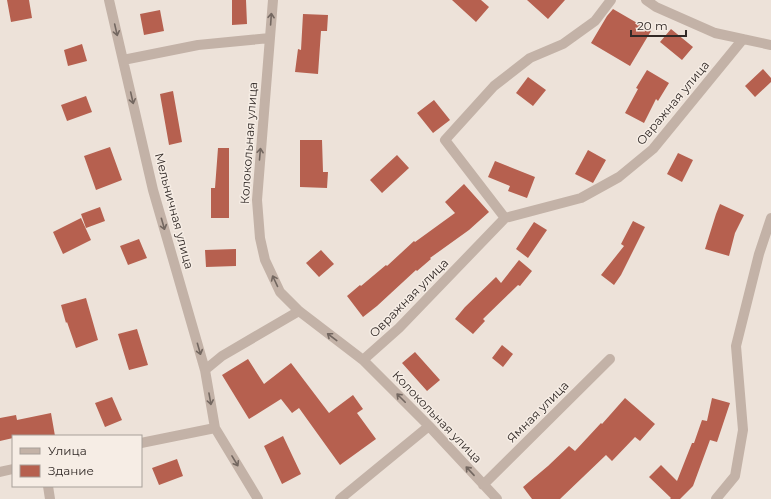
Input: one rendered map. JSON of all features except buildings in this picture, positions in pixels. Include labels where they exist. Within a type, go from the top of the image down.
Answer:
[{"type":"street","name":"Мельничная улица","points":[[109,0],[153,190],[206,370],[215,428],[258,499]]},
{"type":"street","name":"Колокольная улица","points":[[273,0],[257,200],[260,238],[265,260],[280,292],[299,311],[363,360],[429,426],[497,499]]},
{"type":"street","points":[[505,218],[445,140],[494,86],[530,58],[563,44],[595,21],[611,0]]},
{"type":"street","points":[[646,0],[656,7],[715,33],[771,45]]},
{"type":"street","points":[[123,60],[198,45],[270,38]]},
{"type":"street","name":"Овражная улица","points":[[363,360],[399,328],[505,218],[581,198],[619,177],[653,149],[743,39]]},
{"type":"street","points":[[716,499],[735,476],[743,430],[736,346],[759,254],[771,218]]},
{"type":"street","points":[[206,370],[222,356],[299,311]]},
{"type":"street","name":"Ямная улица","points":[[483,485],[610,359]]},
{"type":"street","points":[[340,499],[429,426]]},
{"type":"street","points":[[142,443],[215,428]]},
{"type":"street","points":[[0,472],[12,469]]},
{"type":"street","points":[[48,487],[50,499]]}]
